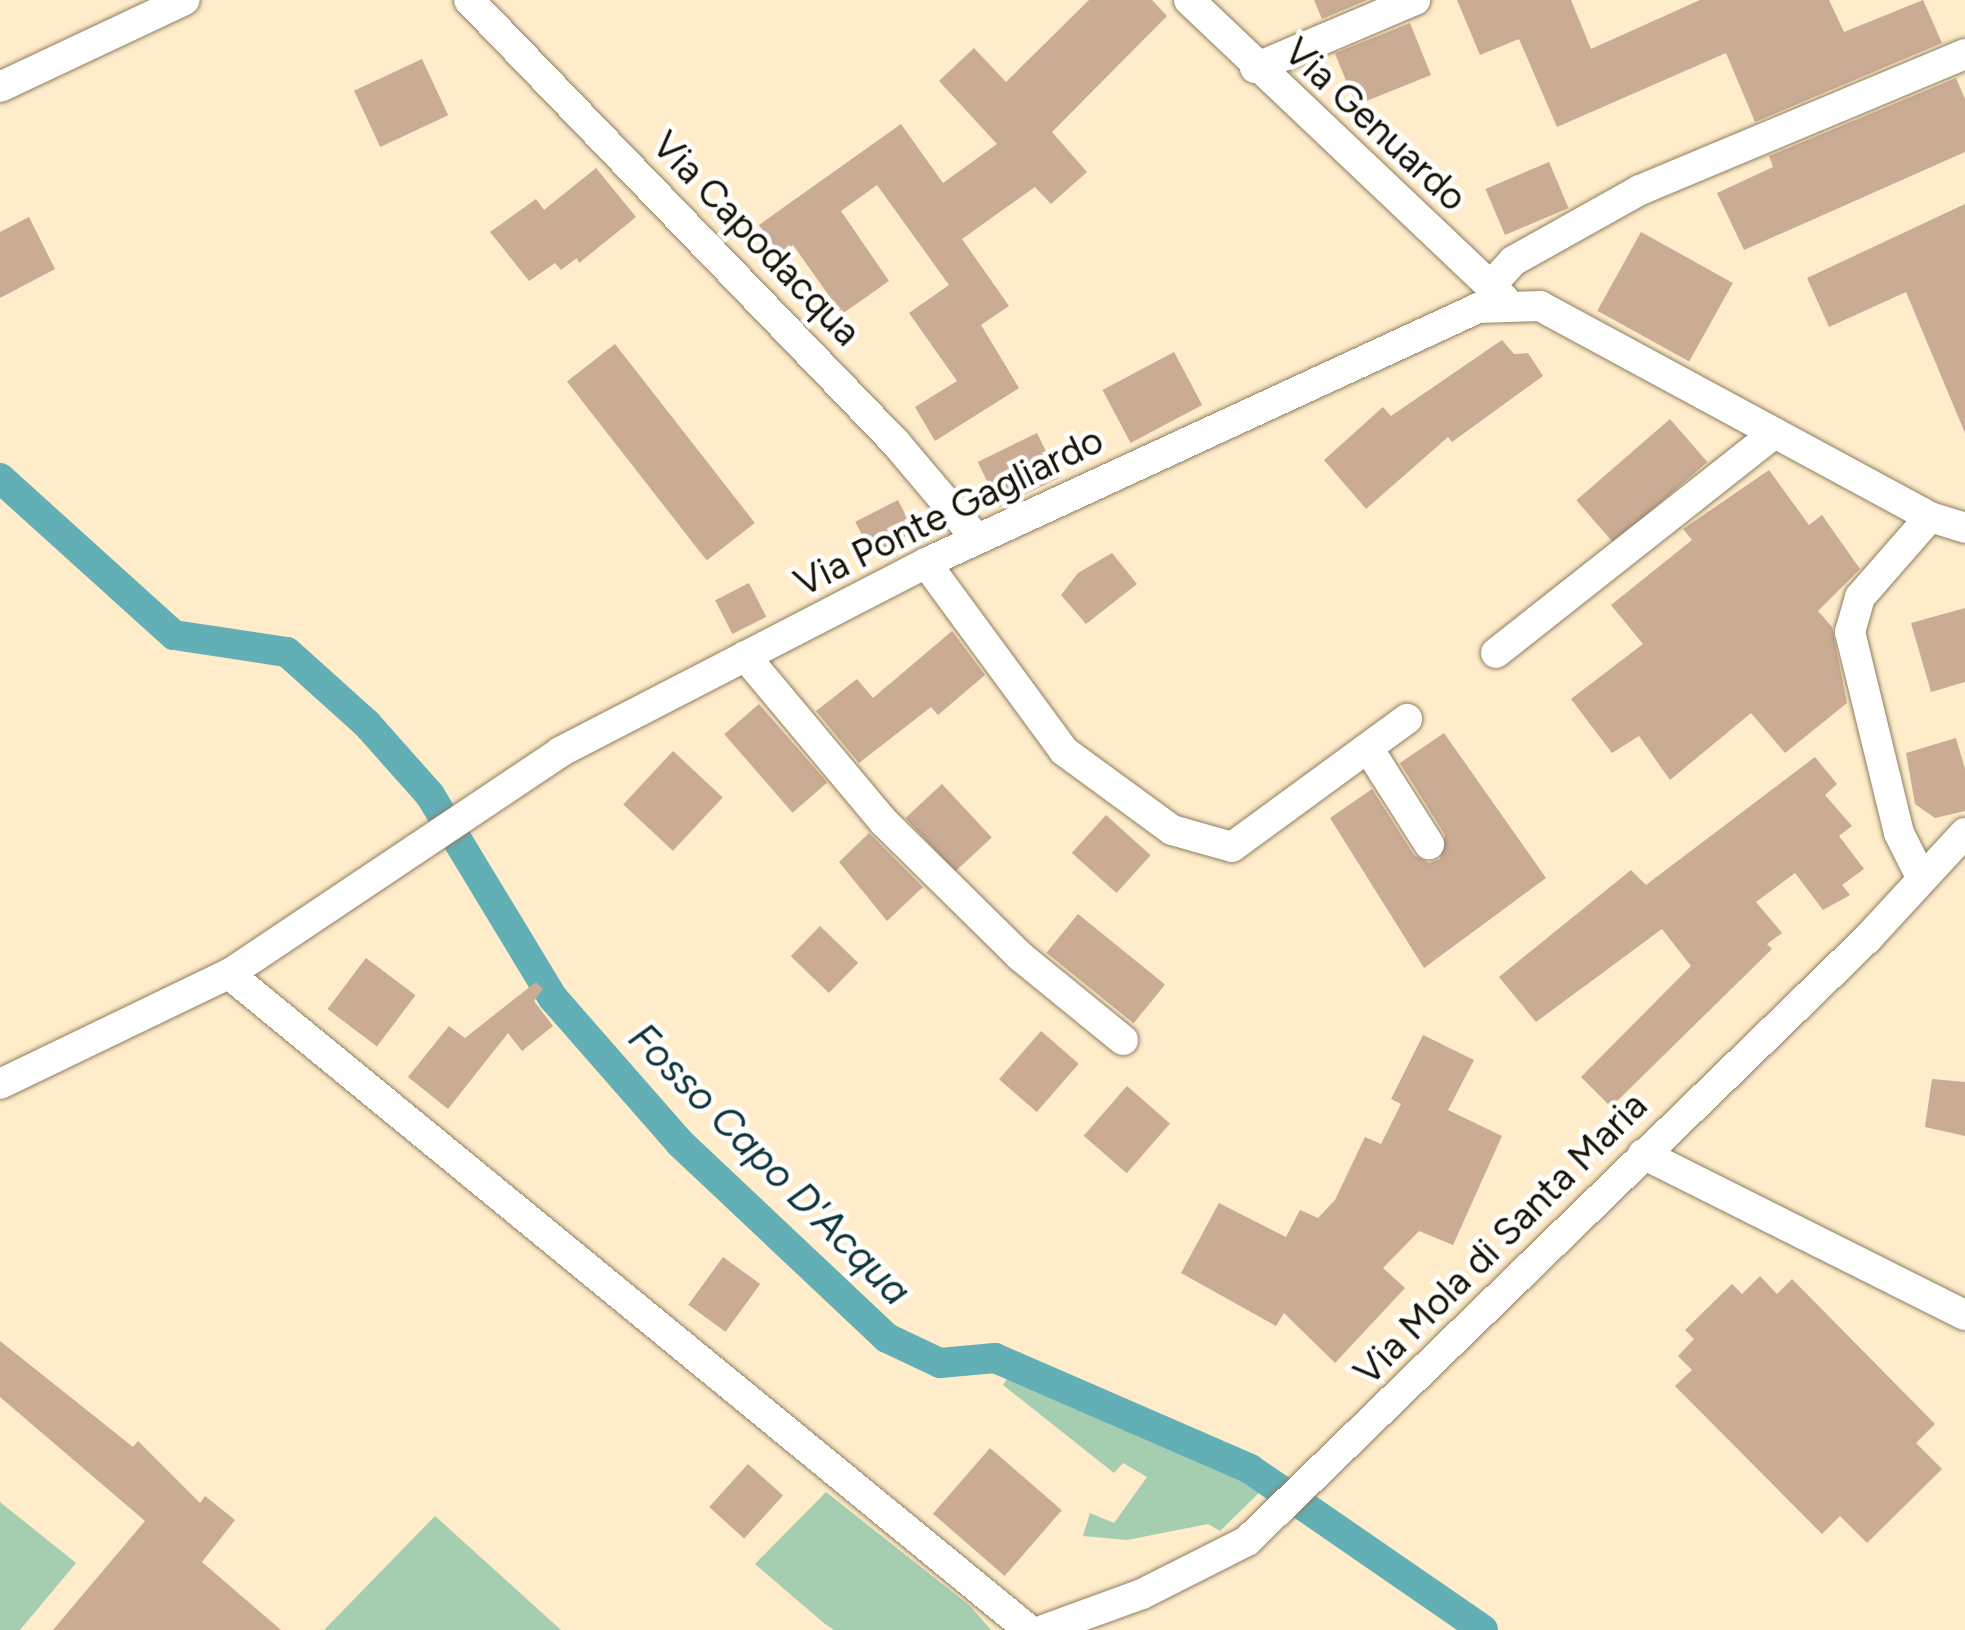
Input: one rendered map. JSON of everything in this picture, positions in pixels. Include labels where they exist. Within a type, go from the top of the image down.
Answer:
[{"type":"street","points":[[0,86],[185,0]]},
{"type":"street","name":"Via Capodacqua","points":[[469,0],[894,442],[977,539]]},
{"type":"street","name":"Via Genuardo","points":[[1189,0],[1254,68],[1500,295]]},
{"type":"street","points":[[1254,68],[1415,0]]},
{"type":"street","points":[[1500,295],[1513,261],[1640,190],[1965,54]]},
{"type":"street","name":"Via Ponte Gagliardo","points":[[0,1084],[229,974],[422,838],[560,752],[977,539],[1500,295],[1540,306],[1930,517],[1965,528]]},
{"type":"street","points":[[1496,653],[1775,433]]},
{"type":"street","points":[[1921,877],[1899,833],[1850,632],[1860,597],[1930,517]]},
{"type":"street","points":[[926,564],[1064,752],[1172,830],[1232,847],[1407,719]]},
{"type":"street","points":[[745,656],[884,822],[1020,956],[1123,1040]]},
{"type":"street","points":[[1368,748],[1428,844]]},
{"type":"street","name":"Via Mola di Santa Maria","points":[[1043,1630],[1142,1594],[1247,1541],[1868,938],[1965,833]]},
{"type":"street","points":[[229,974],[1029,1630]]},
{"type":"street","points":[[1644,1154],[1965,1315]]},
{"type":"green space","points":[[1010,1374],[1264,1488],[1220,1531],[1208,1524],[1127,1540],[1083,1536],[1090,1513],[1114,1523],[1147,1477],[1123,1463],[1114,1473],[1003,1385]]},
{"type":"green space","points":[[826,1492],[970,1606],[991,1630],[834,1630],[825,1624],[755,1564]]},
{"type":"green space","points":[[0,1502],[76,1563],[20,1630],[0,1630]]},
{"type":"green space","points":[[435,1516],[561,1630],[324,1630]]},
{"type":"building","points":[[1089,0],[1152,0],[1167,16],[1052,132],[1087,172],[1051,204],[1035,187],[962,239],[1009,306],[981,325],[1019,388],[935,441],[915,407],[957,381],[909,313],[949,285],[877,185],[841,211],[889,281],[842,314],[793,245],[780,254],[759,225],[901,124],[943,183],[997,144],[939,81],[974,48],[1006,82]]},
{"type":"building","points":[[1314,0],[1367,0],[1322,19]]},
{"type":"building","points":[[1457,0],[1571,0],[1591,49],[1700,0],[1829,0],[1844,32],[1923,0],[1942,43],[1755,122],[1726,53],[1557,127],[1519,39],[1480,55]]},
{"type":"building","points":[[1410,23],[1431,75],[1356,105],[1335,53]]},
{"type":"building","points":[[422,59],[448,115],[380,147],[354,91]]},
{"type":"building","points":[[1956,78],[1965,99],[1965,152],[1744,250],[1717,193],[1773,167],[1769,156]]},
{"type":"building","points":[[1549,162],[1569,208],[1505,235],[1485,189]]},
{"type":"building","points":[[596,168],[636,217],[579,263],[577,258],[561,270],[555,263],[529,281],[490,232],[536,199],[544,210]]},
{"type":"building","points":[[1965,204],[1965,433],[1906,292],[1829,327],[1807,278]]},
{"type":"building","points":[[29,217],[55,269],[0,298],[0,232]]},
{"type":"building","points":[[1641,232],[1733,283],[1689,362],[1597,311]]},
{"type":"building","points":[[1502,340],[1514,354],[1528,353],[1543,376],[1452,442],[1448,437],[1366,509],[1324,460],[1383,407],[1391,416]]},
{"type":"building","points":[[615,344],[755,523],[707,560],[567,382]]},
{"type":"building","points":[[1174,352],[1202,405],[1131,443],[1102,390]]},
{"type":"building","points":[[1670,419],[1707,462],[1614,543],[1576,500]]},
{"type":"building","points":[[1037,433],[1059,478],[1000,507],[978,462]]},
{"type":"building","points":[[1769,470],[1809,525],[1822,515],[1860,569],[1818,611],[1832,627],[1847,703],[1785,753],[1751,713],[1670,780],[1639,736],[1612,753],[1571,699],[1643,644],[1611,605],[1692,540],[1683,529]]},
{"type":"building","points":[[898,500],[914,532],[872,554],[855,522]]},
{"type":"building","points":[[1112,553],[1137,584],[1086,624],[1061,595],[1078,573]]},
{"type":"building","points":[[749,583],[766,617],[732,634],[715,600]]},
{"type":"building","points":[[1965,608],[1965,682],[1931,692],[1911,623]]},
{"type":"building","points":[[952,631],[985,675],[938,715],[931,707],[859,763],[816,711],[857,679],[873,698]]},
{"type":"building","points":[[759,704],[827,782],[793,813],[724,734]]},
{"type":"building","points":[[1444,733],[1546,878],[1424,968],[1330,818],[1372,789],[1414,855],[1429,863],[1440,859],[1445,835],[1400,763]]},
{"type":"building","points":[[1956,738],[1965,769],[1965,811],[1935,818],[1915,804],[1906,753]]},
{"type":"building","points":[[673,751],[723,797],[673,851],[623,804]]},
{"type":"building","points":[[1815,757],[1837,784],[1825,795],[1852,826],[1839,836],[1864,869],[1842,885],[1850,895],[1823,910],[1795,873],[1756,902],[1782,933],[1767,944],[1772,949],[1611,1107],[1581,1077],[1691,966],[1662,929],[1536,1022],[1499,977],[1631,870],[1646,885]]},
{"type":"building","points":[[942,784],[992,837],[955,871],[905,818]]},
{"type":"building","points":[[1106,815],[1151,855],[1116,893],[1072,853]]},
{"type":"building","points":[[869,833],[923,887],[887,921],[839,862]]},
{"type":"building","points":[[1078,914],[1165,984],[1134,1023],[1047,953]]},
{"type":"building","points":[[820,926],[858,963],[829,993],[791,956]]},
{"type":"building","points":[[366,958],[416,995],[377,1046],[327,1009]]},
{"type":"building","points":[[536,982],[543,989],[534,1001],[553,1026],[522,1051],[508,1033],[448,1109],[408,1077],[449,1026],[465,1038]]},
{"type":"building","points":[[1041,1031],[1079,1064],[1037,1112],[999,1079]]},
{"type":"building","points":[[1423,1035],[1474,1060],[1448,1110],[1502,1136],[1453,1245],[1419,1231],[1383,1268],[1405,1288],[1335,1363],[1284,1313],[1276,1326],[1181,1273],[1219,1203],[1286,1237],[1300,1210],[1318,1218],[1335,1200],[1365,1137],[1381,1144],[1401,1104],[1391,1099]]},
{"type":"building","points":[[1932,1079],[1965,1082],[1965,1136],[1925,1127]]},
{"type":"building","points":[[1127,1086],[1170,1123],[1127,1173],[1084,1136]]},
{"type":"building","points":[[723,1257],[760,1284],[726,1332],[688,1305]]},
{"type":"building","points":[[1760,1276],[1777,1294],[1792,1279],[1935,1424],[1916,1443],[1942,1469],[1867,1543],[1840,1516],[1822,1534],[1675,1386],[1692,1370],[1678,1356],[1694,1339],[1685,1330],[1732,1284],[1742,1294]]},
{"type":"building","points":[[0,1341],[133,1447],[138,1441],[200,1503],[205,1496],[235,1520],[202,1562],[281,1630],[53,1630],[145,1521],[0,1397]]},
{"type":"building","points":[[990,1448],[1062,1510],[1005,1576],[933,1514]]},
{"type":"building","points":[[748,1464],[783,1495],[744,1539],[709,1507]]},
{"type":"waterway","name":"Fosso Capo D'Acqua","points":[[0,478],[174,635],[287,652],[367,724],[430,795],[553,998],[681,1144],[887,1338],[940,1363],[995,1358],[1250,1469],[1483,1630]]}]
